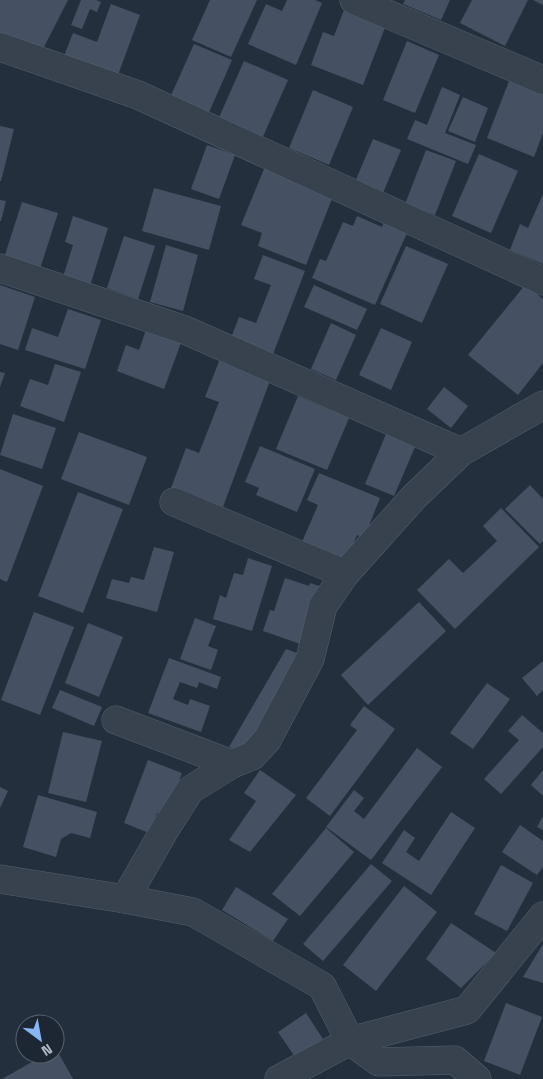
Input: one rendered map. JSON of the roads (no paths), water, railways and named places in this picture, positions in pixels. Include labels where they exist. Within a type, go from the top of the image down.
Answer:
[{"type":"street","points":[[354,0],[543,80]]},
{"type":"street","points":[[0,47],[138,94],[543,282]]},
{"type":"street","points":[[0,268],[185,330],[461,452]]},
{"type":"street","points":[[126,899],[164,831],[190,790],[232,764],[252,756],[268,740],[310,659],[324,606],[345,574],[416,496],[461,452],[543,405]]},
{"type":"street","points":[[174,502],[345,574]]},
{"type":"street","points":[[116,720],[232,764]]},
{"type":"street","points":[[0,879],[126,899],[193,912],[322,986],[350,1041],[385,1070],[455,1060],[477,1079]]},
{"type":"street","points":[[279,1079],[350,1041],[467,1010],[543,916]]}]
